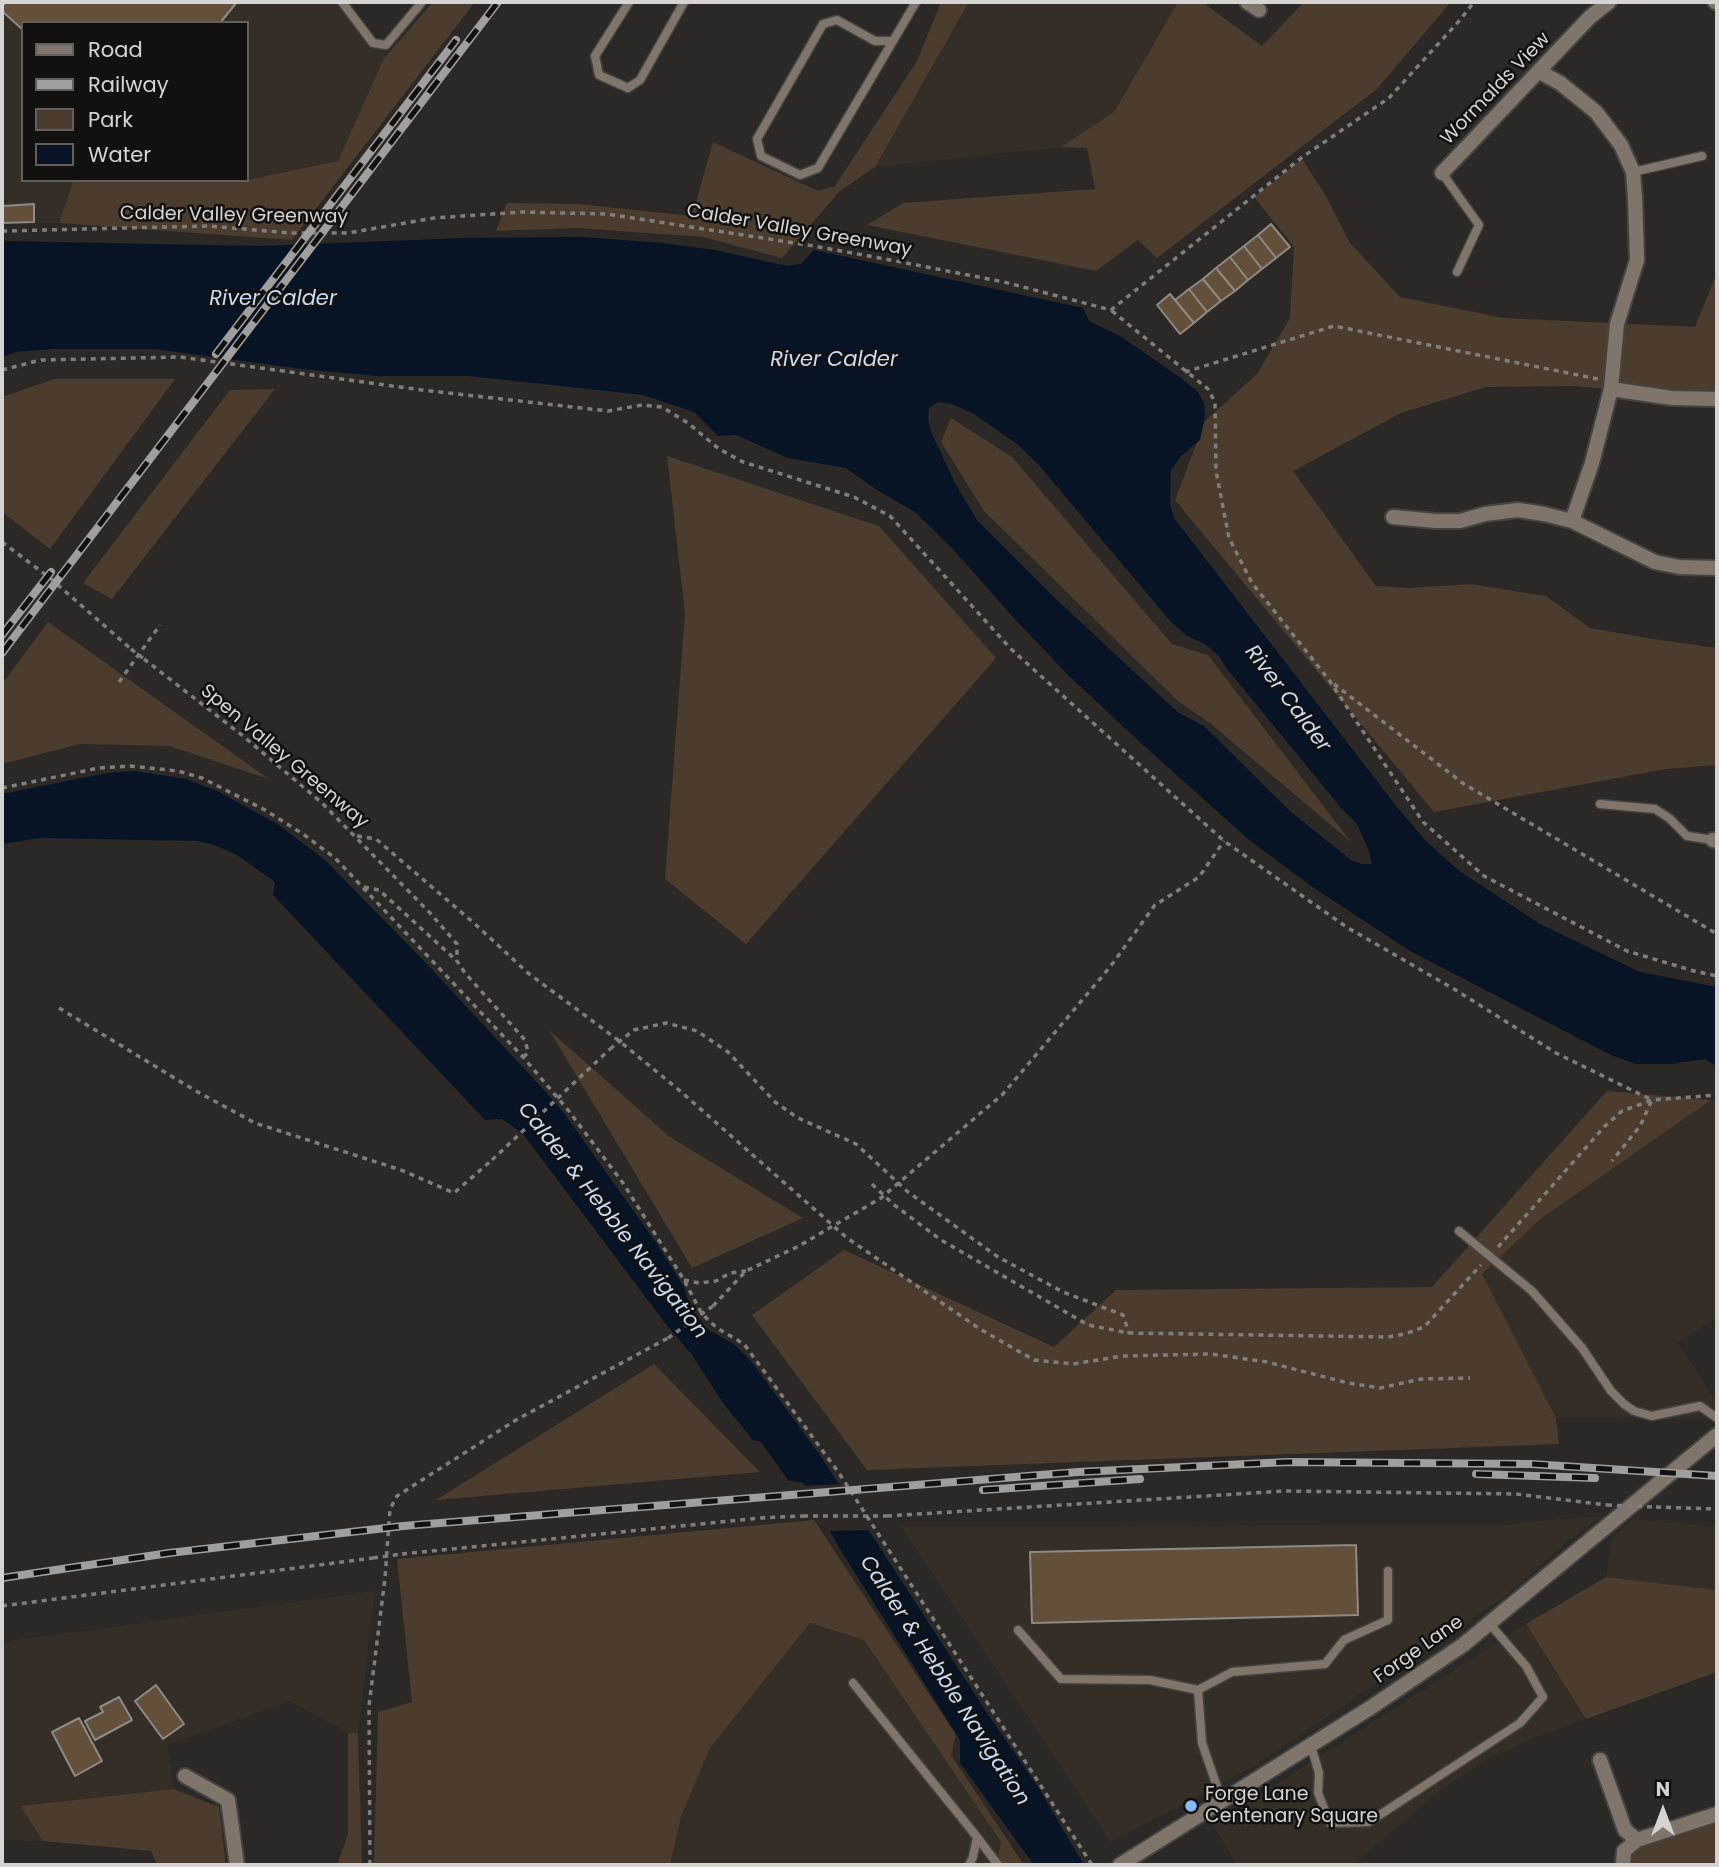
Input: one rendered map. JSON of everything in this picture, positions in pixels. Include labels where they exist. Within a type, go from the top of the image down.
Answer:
[{"type":"street","name":"Wormalds View","points":[[1442,173],[1590,17],[1609,2]]},
{"type":"street","points":[[1540,72],[1560,83],[1596,112],[1621,145],[1633,172],[1637,260],[1617,324],[1611,385],[1592,463],[1572,521]]},
{"type":"street","points":[[1611,385],[1672,398],[1717,399]]},
{"type":"street","points":[[1393,517],[1436,522],[1460,521],[1485,513],[1518,510],[1544,513],[1572,521],[1655,562],[1679,567],[1717,568]]},
{"type":"street","name":"Forge Lane","points":[[1119,1865],[1311,1745],[1463,1645],[1717,1435]]},
{"type":"street","points":[[1600,1760],[1625,1830],[1637,1840]]},
{"type":"street","points":[[185,1776],[228,1800],[237,1865]]},
{"type":"street","points":[[1623,1865],[1625,1851],[1637,1840],[1717,1814]]},
{"type":"lane","points":[[342,2],[373,43],[386,45],[422,2]]},
{"type":"lane","points":[[629,2],[596,56],[599,75],[628,88],[640,80],[684,2]]},
{"type":"lane","points":[[892,41],[875,41],[837,20],[823,24],[757,139],[761,156],[800,175],[818,168],[916,2]]},
{"type":"lane","points":[[1633,172],[1702,156]]},
{"type":"lane","points":[[1442,173],[1479,225],[1458,272]]},
{"type":"lane","points":[[1600,803],[1655,809],[1669,818],[1687,836],[1715,841]]},
{"type":"lane","points":[[1459,1231],[1532,1291],[1582,1348],[1611,1391],[1624,1404],[1634,1411],[1652,1416],[1700,1406],[1717,1418]]},
{"type":"lane","points":[[1018,1630],[1061,1679],[1150,1680],[1198,1690],[1232,1672],[1325,1664],[1345,1640],[1388,1620],[1388,1571]]},
{"type":"lane","points":[[1311,1745],[1319,1773],[1318,1793],[1330,1823],[1369,1822],[1520,1723],[1543,1698],[1526,1666],[1489,1623]]},
{"type":"lane","points":[[853,1683],[998,1865]]},
{"type":"lane","points":[[1198,1690],[1202,1744],[1222,1801]]},
{"type":"lane","points":[[969,1865],[977,1837]]},
{"type":"path","points":[[1474,2],[1389,98],[1291,166],[1111,310],[1208,389],[1214,402],[1216,471],[1229,538],[1252,583],[1329,681],[1423,822],[1485,876],[1627,951],[1717,976]]},
{"type":"path","name":"Calder Valley Greenway","points":[[2,231],[208,226],[291,233],[348,233],[434,218],[522,212],[607,215],[808,245],[1004,282],[1111,310]]},
{"type":"path","points":[[1185,372],[1334,326],[1611,385]]},
{"type":"path","points":[[2,369],[41,360],[180,357],[422,390],[608,411],[642,405],[662,407],[688,423],[719,449],[743,462],[854,497],[890,516],[1011,649],[1224,841],[1348,928],[1454,989],[1556,1053],[1652,1100]]},
{"type":"path","name":"Spen Valley Greenway","points":[[2,542],[50,578],[131,649],[243,736],[357,836],[457,944],[457,961],[525,1040],[528,1052],[523,1057]]},
{"type":"path","points":[[120,682],[160,625]]},
{"type":"path","points":[[1329,681],[1464,784],[1717,934]]},
{"type":"path","points":[[2,788],[99,768],[130,766],[178,771],[202,778],[265,810],[335,858],[523,1057],[569,1110],[623,1183],[684,1280],[702,1314],[717,1328],[744,1344],[839,1473],[1092,1865]]},
{"type":"path","points":[[357,836],[376,839],[528,973],[680,1090],[847,1238],[980,1329],[1034,1360],[1073,1364],[1123,1356],[1211,1354],[1267,1362],[1348,1384],[1380,1388],[1421,1379],[1470,1378]]},
{"type":"path","points":[[684,1280],[699,1283],[716,1281],[730,1273],[746,1271],[797,1247],[884,1196],[1003,1094],[1110,967],[1154,905],[1199,877],[1224,841]]},
{"type":"path","points":[[361,887],[379,890],[457,961]]},
{"type":"path","points":[[59,1008],[196,1091],[255,1123],[401,1170],[454,1193],[618,1041],[634,1030],[666,1023],[697,1031],[728,1052],[775,1102],[786,1110],[856,1144],[908,1192],[998,1257],[1063,1292],[1123,1315],[1129,1333]]},
{"type":"path","points":[[872,1184],[941,1240],[1088,1325],[1129,1333],[1388,1337],[1424,1327],[1605,1126],[1622,1111],[1652,1100],[1717,1095]]},
{"type":"path","points":[[1612,1161],[1640,1126],[1652,1100]]},
{"type":"path","points":[[370,1865],[369,1706],[390,1509],[397,1496],[516,1420],[668,1338],[713,1306],[746,1271]]},
{"type":"path","points":[[2,1606],[402,1554],[760,1518],[887,1516],[1285,1491],[1516,1494],[1607,1505],[1717,1509]]},
{"type":"shaded area","points":[[2,2],[342,2],[373,43],[386,45],[384,58],[338,161],[248,180],[248,21],[21,21],[21,182],[73,182],[59,223],[2,223]]},
{"type":"shaded area","points":[[969,2],[1178,2],[1114,112],[1061,147],[875,167]]},
{"type":"shaded area","points":[[1711,1100],[1717,1100],[1717,1325],[1713,1320],[1678,1343],[1717,1406],[1704,1419],[1556,1418],[1481,1274],[1539,1220]]},
{"type":"shaded area","points":[[1600,1517],[1562,1546],[1506,1596],[1254,1766],[1111,1842],[901,1526],[1505,1525]]},
{"type":"shaded area","points":[[1633,1519],[1717,1527],[1717,1590],[1606,1577],[1612,1538]]},
{"type":"shaded area","points":[[375,1591],[358,1733],[348,1733],[290,1701],[167,1745],[174,1789],[20,1806],[43,1841],[2,1840],[2,1642]]},
{"type":"shaded area","points":[[810,1623],[864,1640],[1001,1842],[996,1865],[670,1865],[681,1817],[710,1748]]},
{"type":"shaded area","points":[[1526,1624],[1586,1719],[1487,1759],[1437,1793],[1353,1865],[1237,1865],[1213,1825]]},
{"type":"green space","points":[[433,2],[475,2],[292,240],[59,223],[73,182],[248,182],[248,180],[338,161],[384,58]]},
{"type":"green space","points":[[941,2],[969,2],[875,167],[840,191],[782,258],[703,237],[578,228],[496,231],[507,203],[578,204],[692,216],[713,142],[818,191],[835,186],[917,61]]},
{"type":"green space","points":[[1178,2],[1202,2],[1262,46],[1304,2],[1451,2],[1377,89],[1157,258],[1138,240],[1096,271],[867,225],[903,203],[1095,189],[1087,148],[1061,147],[1114,112]]},
{"type":"green space","points":[[1302,159],[1326,196],[1350,243],[1400,297],[1504,318],[1695,327],[1717,273],[1717,399],[1574,386],[1486,387],[1401,413],[1293,471],[1376,586],[1409,588],[1470,584],[1546,596],[1590,628],[1717,648],[1717,765],[1666,769],[1434,812],[1175,500],[1205,421],[1257,374],[1290,318],[1294,247],[1254,197]]},
{"type":"green space","points":[[54,379],[175,379],[50,549],[2,512],[2,397]]},
{"type":"green space","points":[[275,389],[112,599],[83,583],[230,390]]},
{"type":"green space","points":[[951,418],[1012,457],[1172,644],[1208,655],[1351,842],[1211,724],[1178,701],[984,511],[941,442]]},
{"type":"green space","points":[[667,456],[879,526],[996,658],[746,944],[665,879],[685,613]]},
{"type":"green space","points":[[48,622],[269,779],[169,746],[80,744],[2,764],[2,684]]},
{"type":"green space","points":[[549,1030],[670,1137],[803,1218],[692,1268]]},
{"type":"green space","points":[[1607,1091],[1711,1100],[1539,1220],[1482,1274],[1556,1418],[1559,1444],[867,1470],[752,1315],[844,1250],[1054,1347],[1116,1290],[1432,1287]]},
{"type":"green space","points":[[654,1364],[760,1472],[436,1500]]},
{"type":"green space","points":[[814,1520],[956,1735],[951,1755],[1024,1865],[996,1865],[1001,1842],[864,1640],[810,1623],[710,1748],[681,1817],[670,1865],[374,1865],[378,1712],[412,1702],[397,1559]]},
{"type":"green space","points":[[1606,1577],[1717,1590],[1717,1672],[1586,1719],[1526,1624]]},
{"type":"green space","points":[[348,1733],[358,1733],[362,1865],[337,1865],[348,1834]]},
{"type":"green space","points":[[174,1789],[219,1807],[226,1865],[157,1865],[151,1851],[43,1841],[20,1806]]},
{"type":"green space","points":[[1717,1814],[1717,1865],[1623,1865],[1624,1851]]},
{"type":"water","name":"River Calder","points":[[584,237],[662,243],[715,250],[787,266],[801,264],[814,250],[1083,308],[1089,321],[1120,336],[1198,392],[1204,403],[1205,415],[1200,440],[1181,456],[1171,470],[1170,504],[1174,518],[1397,807],[1425,840],[1458,870],[1540,924],[1640,972],[1717,987],[1717,1066],[1704,1059],[1671,1064],[1636,1064],[1611,1055],[1410,951],[1311,886],[1248,839],[1068,675],[952,548],[915,512],[846,468],[788,458],[736,435],[718,436],[694,412],[643,395],[469,376],[379,376],[302,369],[155,349],[52,349],[16,352],[2,357],[2,241],[260,246],[464,238]],"holes":[[[938,402],[952,404],[974,414],[1017,444],[1038,464],[1171,622],[1187,636],[1205,644],[1218,655],[1357,824],[1372,864],[1351,860],[1291,812],[1204,726],[1179,713],[1146,683],[977,520],[956,485],[932,434],[928,419],[929,408]]]},
{"type":"water","name":"Calder & Hebble Navigation","points":[[135,771],[186,779],[217,791],[279,825],[326,861],[545,1091],[564,1113],[657,1244],[684,1287],[690,1308],[707,1329],[735,1345],[751,1361],[820,1455],[1038,1787],[1084,1865],[1034,1865],[960,1763],[960,1740],[840,1549],[803,1483],[788,1480],[761,1442],[753,1440],[723,1403],[692,1355],[523,1134],[502,1119],[485,1120],[273,895],[275,882],[237,855],[198,841],[40,838],[2,844],[2,794],[107,773]]},
{"type":"pier","points":[[843,1484],[873,1530],[826,1531],[799,1486]]},
{"type":"building","points":[[6,2],[237,2],[222,21],[21,21],[21,28],[2,11]]},
{"type":"building","points":[[34,204],[34,222],[2,223],[2,206]]},
{"type":"building","points":[[1271,224],[1290,247],[1276,258],[1258,235]]},
{"type":"building","points":[[1258,235],[1276,258],[1262,269],[1244,246]]},
{"type":"building","points":[[1244,246],[1262,269],[1248,280],[1230,257]]},
{"type":"building","points":[[1230,257],[1248,280],[1235,291],[1216,268]]},
{"type":"building","points":[[1216,268],[1235,291],[1221,301],[1203,279]]},
{"type":"building","points":[[1203,279],[1221,301],[1207,312],[1189,289]]},
{"type":"building","points":[[1189,289],[1207,312],[1194,323],[1175,300]]},
{"type":"building","points":[[1170,294],[1194,323],[1180,334],[1157,305]]},
{"type":"building","points":[[1356,1545],[1358,1615],[1032,1623],[1030,1552]]},
{"type":"building","points":[[156,1685],[184,1724],[163,1739],[135,1701]]},
{"type":"building","points":[[119,1697],[132,1720],[95,1740],[85,1721],[103,1712],[100,1707]]},
{"type":"building","points":[[79,1718],[102,1761],[75,1776],[52,1732]]},
{"type":"railway","points":[[2,653],[498,2]]},
{"type":"railway","points":[[216,354],[456,40]]},
{"type":"railway","points":[[2,635],[51,572]]},
{"type":"railway","points":[[2,1578],[169,1553],[403,1526],[1078,1472],[1288,1462],[1531,1464],[1717,1476]]},
{"type":"railway","points":[[1476,1474],[1595,1478]]},
{"type":"railway","points":[[983,1490],[1140,1479]]},
{"type":"place","name":"Forge Lane Centenary Square","points":[[1191,1806]]}]
